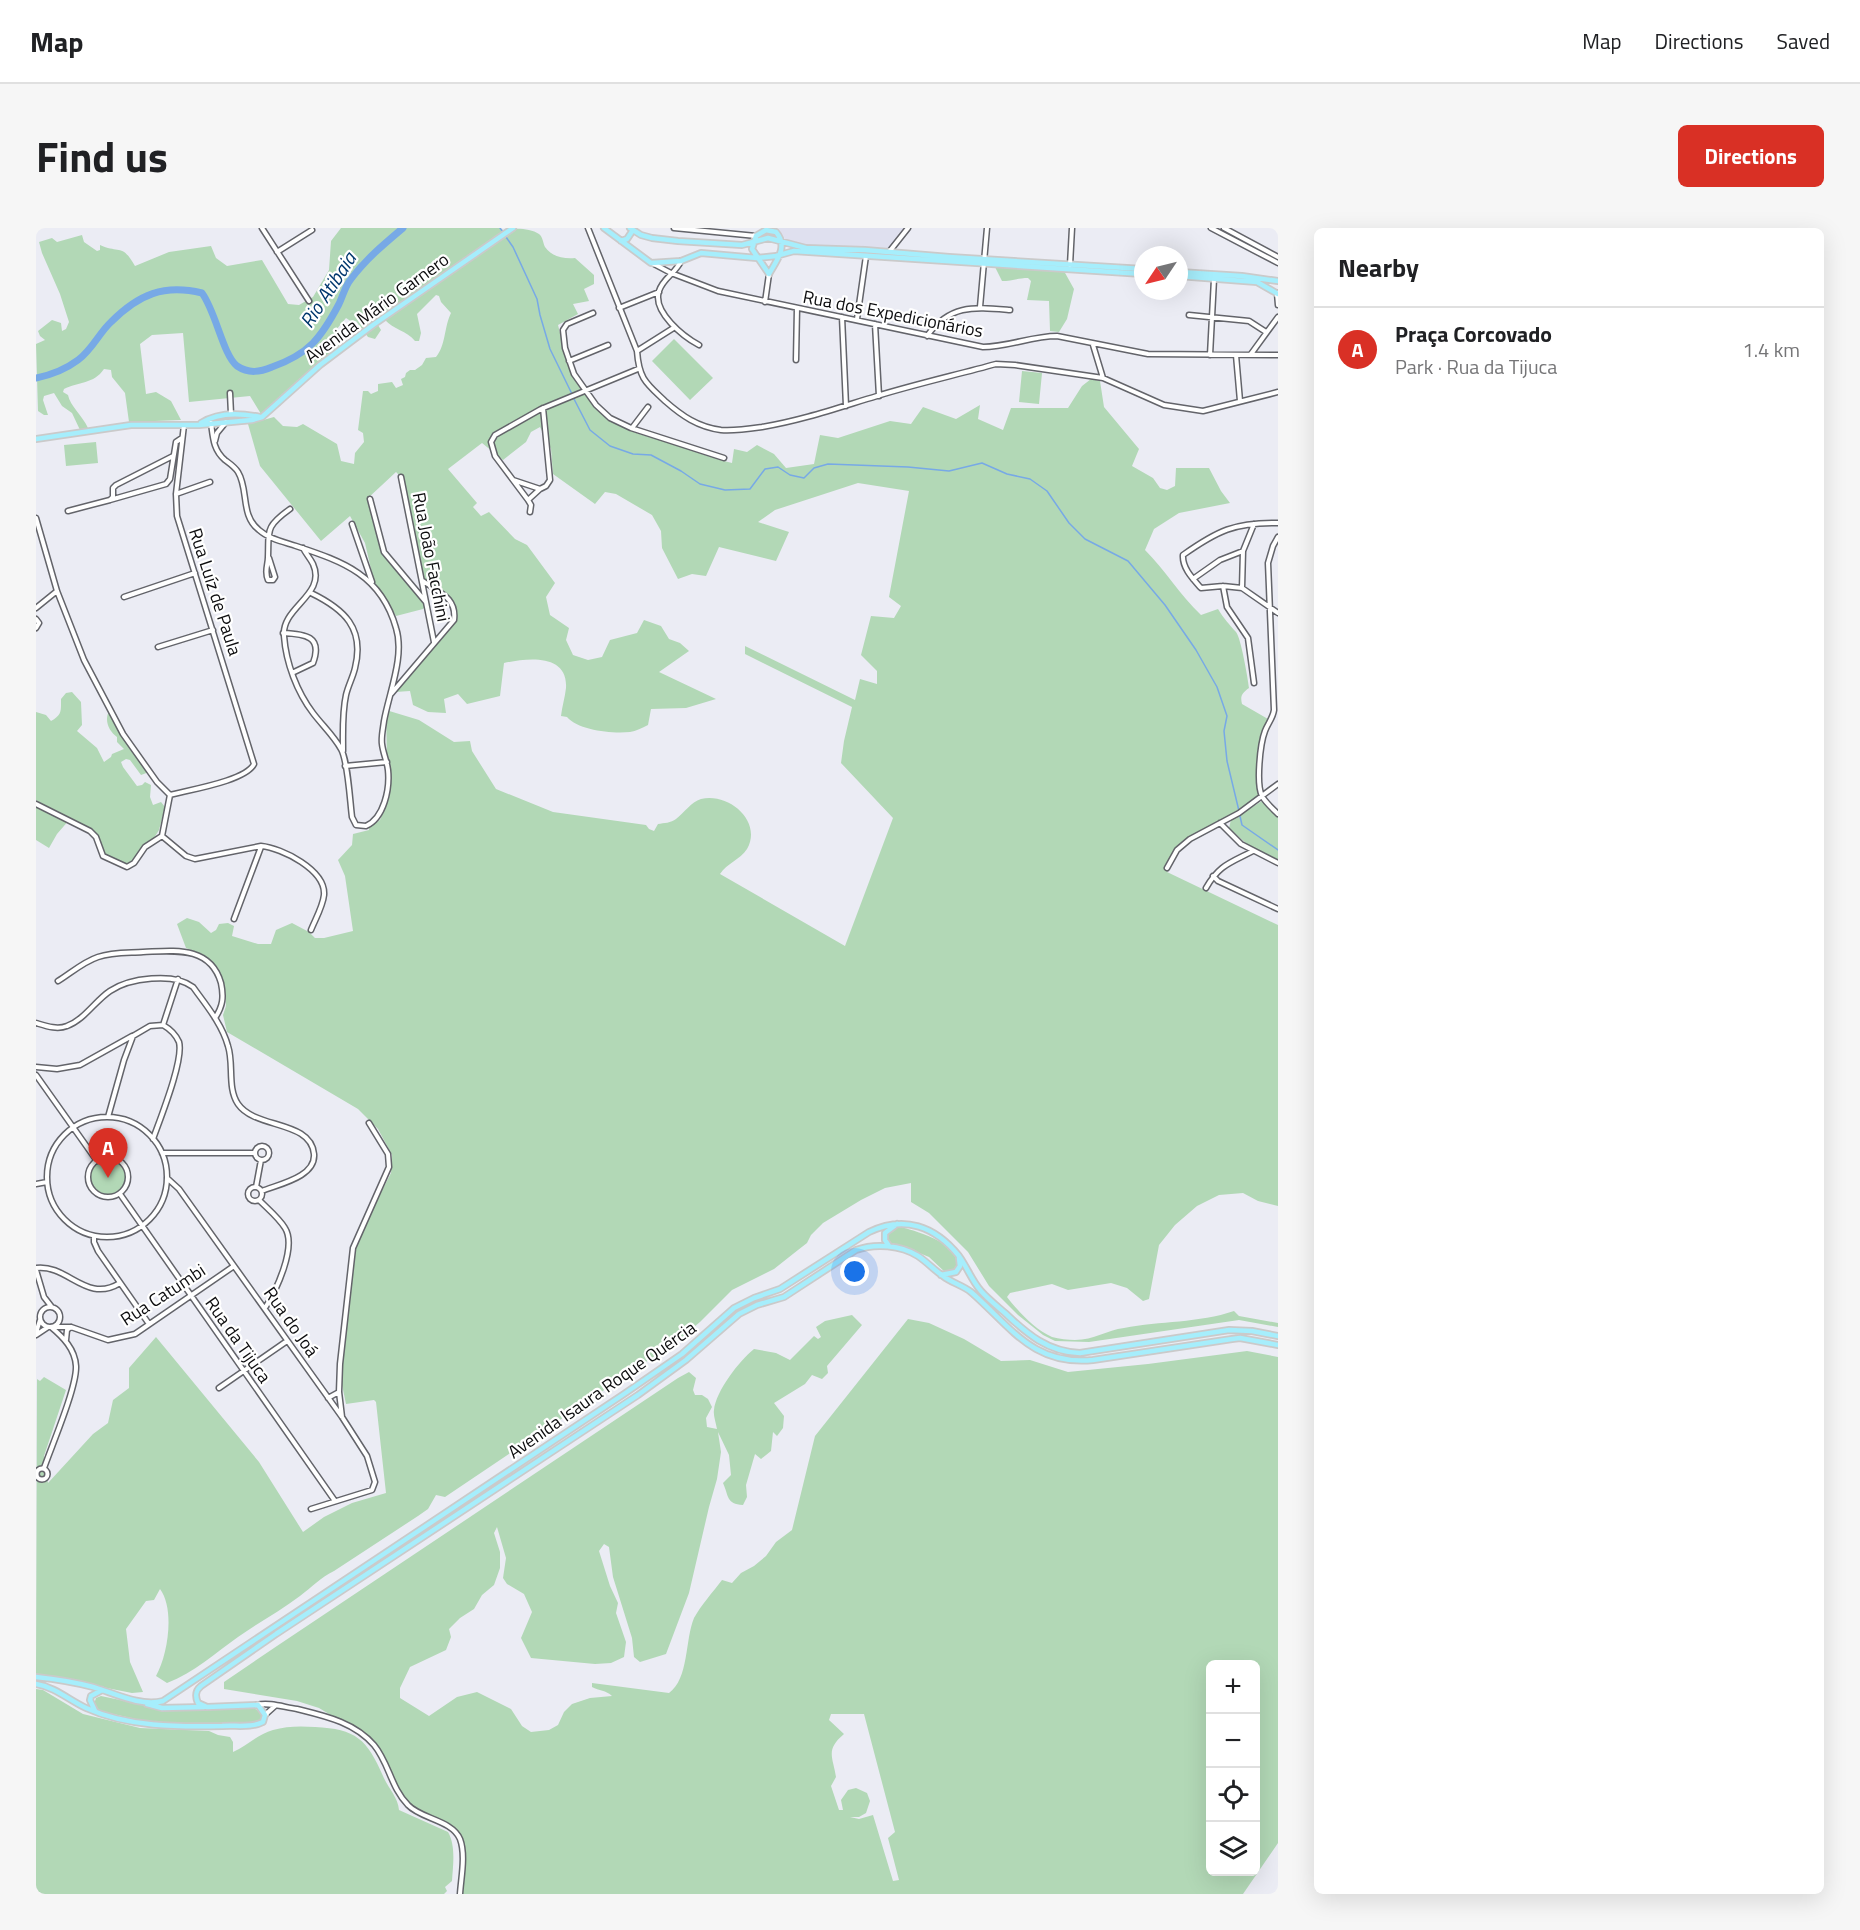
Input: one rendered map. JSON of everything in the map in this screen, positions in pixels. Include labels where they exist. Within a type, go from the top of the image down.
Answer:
[{"type":"main road","name":"Avenida Mário Garnero","points":[[262,417],[320,365],[513,228]]},
{"type":"main road","points":[[604,228],[651,263],[681,261],[701,253],[757,258],[794,251],[1070,265],[1134,271]]},
{"type":"main road","points":[[621,241],[627,238],[632,229],[652,238],[678,241],[742,245],[768,238],[806,248],[865,250],[1134,271]]},
{"type":"main road","points":[[772,229],[780,236],[782,242],[780,255],[769,274],[754,253],[753,242],[762,231],[772,229]]},
{"type":"main road","points":[[1188,274],[1242,276],[1278,281]]},
{"type":"main road","points":[[1188,275],[1257,282],[1277,293],[1278,285]]},
{"type":"main road","points":[[36,439],[131,425],[199,424],[231,414],[262,417]]},
{"type":"main road","points":[[227,421],[231,414]]},
{"type":"main road","points":[[212,420],[252,420],[262,417]]},
{"type":"main road","points":[[891,1248],[885,1240],[885,1233],[899,1223],[916,1226],[934,1234],[959,1257],[980,1291],[1030,1337],[1049,1347],[1071,1353],[1107,1350],[1229,1330],[1252,1331],[1278,1336]]},
{"type":"main road","name":"Avenida Isaura Roque Quércia","points":[[142,1702],[163,1701],[189,1685],[682,1354],[734,1308],[753,1298],[780,1289],[869,1232],[884,1225],[899,1223]]},
{"type":"main road","name":"Avenida Isaura Roque Quércia","points":[[207,1707],[198,1702],[196,1698],[201,1686],[628,1401],[686,1360],[739,1314],[757,1305],[784,1297],[856,1250],[872,1246],[909,1251],[971,1293],[1022,1341],[1044,1354],[1059,1359],[1087,1361],[1240,1338],[1278,1345]]},
{"type":"main road","points":[[942,1275],[953,1274],[958,1269],[959,1257]]},
{"type":"main road","name":"Avenida Isaura Roque Quércia","points":[[36,1677],[102,1690],[162,1708],[255,1705]]},
{"type":"main road","points":[[36,1684],[50,1688],[87,1709],[157,1726],[252,1725],[263,1722],[265,1715],[261,1707],[255,1705]]},
{"type":"main road","points":[[95,1711],[90,1700],[91,1696],[102,1690]]},
{"type":"street","points":[[262,228],[309,301]]},
{"type":"street","points":[[588,228],[637,351],[638,369],[645,382],[683,417],[691,422],[720,430],[781,424],[836,411],[879,396],[996,364],[1103,378],[1164,405],[1179,409],[1203,411],[1278,392]]},
{"type":"street","points":[[674,228],[756,236]]},
{"type":"street","points":[[888,253],[908,228]]},
{"type":"street","points":[[980,307],[987,228]]},
{"type":"street","points":[[1070,265],[1072,228]]},
{"type":"street","points":[[1211,228],[1278,260]]},
{"type":"street","points":[[1224,228],[1234,237]]},
{"type":"street","points":[[1234,237],[1239,228]]},
{"type":"street","points":[[277,252],[312,230]]},
{"type":"street","points":[[896,242],[902,254]]},
{"type":"street","points":[[856,319],[866,256]]},
{"type":"street","points":[[681,261],[659,292],[659,304],[675,327],[699,345]]},
{"type":"street","name":"Rua dos Expedicionários","points":[[651,263],[718,291],[983,347],[1057,336],[1148,354],[1278,355]]},
{"type":"street","points":[[765,302],[769,274]]},
{"type":"street","points":[[1210,355],[1214,279]]},
{"type":"street","points":[[619,308],[659,292]]},
{"type":"street","points":[[1277,293],[1278,305]]},
{"type":"street","points":[[927,336],[937,322],[962,309],[980,307],[1010,310]]},
{"type":"street","points":[[796,360],[797,308]]},
{"type":"street","points":[[593,313],[564,326],[563,330],[568,361],[574,374],[596,405],[610,418],[632,428],[724,458]]},
{"type":"street","points":[[1189,315],[1249,321],[1266,332]]},
{"type":"street","points":[[842,317],[846,406]]},
{"type":"street","points":[[1250,354],[1278,317]]},
{"type":"street","points":[[875,324],[879,396]]},
{"type":"street","points":[[637,351],[675,327]]},
{"type":"street","points":[[1093,344],[1103,378]]},
{"type":"street","points":[[568,361],[608,345]]},
{"type":"street","points":[[1236,355],[1239,401]]},
{"type":"street","points":[[530,512],[531,505],[528,500],[495,456],[491,442],[495,435],[543,408],[638,369]]},
{"type":"street","points":[[230,393],[231,414]]},
{"type":"street","points":[[632,428],[648,407]]},
{"type":"street","points":[[528,500],[550,480],[543,408]]},
{"type":"street","points":[[212,420],[214,445],[218,455],[237,470],[242,481],[245,506],[252,523],[267,536],[347,565],[373,583],[386,601],[397,630],[398,662],[388,697],[381,742],[387,762],[388,788],[376,819],[366,826],[356,825],[353,821],[343,752],[343,711],[357,657],[357,639],[340,610],[311,593]]},
{"type":"street","points":[[214,445],[217,433],[227,421]]},
{"type":"street","name":"Rua Luíz de Paula","points":[[170,795],[221,782],[248,772],[254,764],[177,516],[176,494],[183,425]]},
{"type":"street","points":[[68,511],[166,484],[170,479],[177,440],[182,438]]},
{"type":"street","points":[[110,500],[116,485],[173,456]]},
{"type":"street","name":"Rua João Facchini","points":[[401,477],[434,642]]},
{"type":"street","points":[[513,480],[540,489]]},
{"type":"street","points":[[176,494],[210,482]]},
{"type":"street","points":[[370,499],[384,552],[427,604]]},
{"type":"street","points":[[268,558],[274,568],[273,580],[268,580],[265,573],[268,558],[267,536],[278,517],[290,509]]},
{"type":"street","points":[[36,518],[57,591],[84,660],[123,734],[157,782],[170,795],[162,836],[145,847],[134,863],[127,867],[104,855],[96,837],[90,831],[36,804]]},
{"type":"street","points":[[1278,523],[1237,526],[1215,534],[1183,555],[1183,563],[1201,588],[1222,586],[1242,588],[1278,613]]},
{"type":"street","points":[[352,524],[373,583]]},
{"type":"street","points":[[1242,588],[1243,551],[1254,524]]},
{"type":"street","points":[[1278,537],[1268,563],[1274,710],[1260,750],[1259,773],[1262,796],[1278,814]]},
{"type":"street","points":[[303,548],[313,564],[315,575],[311,593],[290,613],[283,633],[292,673],[310,710],[343,752]]},
{"type":"street","points":[[1193,579],[1220,560],[1243,551]]},
{"type":"street","points":[[313,564],[318,554]]},
{"type":"street","points":[[363,576],[370,571]]},
{"type":"street","points":[[124,597],[195,573]]},
{"type":"street","points":[[388,697],[454,620],[455,613],[451,601],[422,580]]},
{"type":"street","points":[[419,593],[432,586]]},
{"type":"street","points":[[1222,586],[1227,607],[1248,638],[1254,683]]},
{"type":"street","points":[[36,608],[57,591]]},
{"type":"street","points":[[36,618],[39,622],[36,628]]},
{"type":"street","points":[[158,647],[213,630]]},
{"type":"street","points":[[283,633],[306,635],[313,640],[316,646],[313,663],[292,673]]},
{"type":"street","points":[[395,672],[404,678]]},
{"type":"street","points":[[345,766],[387,762]]},
{"type":"street","points":[[1167,868],[1177,850],[1190,838],[1239,813],[1278,784]]},
{"type":"street","points":[[1220,822],[1241,844],[1278,863]]},
{"type":"street","points":[[162,836],[186,856],[195,859],[261,846],[300,860],[320,880],[324,888],[324,897],[311,930]]},
{"type":"street","points":[[234,919],[261,846]]},
{"type":"street","points":[[1206,888],[1221,867],[1253,851]]},
{"type":"street","points":[[1213,876],[1218,881],[1278,909]]},
{"type":"street","points":[[58,981],[89,960],[111,954],[172,950],[191,952],[212,967],[219,978],[223,1002],[215,1018]]},
{"type":"street","points":[[36,1023],[57,1028],[66,1027],[76,1022],[114,988],[161,977],[178,979],[193,987],[215,1018],[229,1048],[232,1087],[239,1106],[249,1114],[303,1134],[311,1142],[314,1151],[315,1158],[306,1173],[262,1191],[259,1200]]},
{"type":"street","points":[[163,1025],[178,979]]},
{"type":"street","points":[[36,1067],[57,1069],[80,1065],[150,1026],[163,1025],[176,1036],[180,1051],[153,1139]]},
{"type":"street","points":[[108,1117],[133,1036]]},
{"type":"street","points":[[120,1043],[128,1050]]},
{"type":"street","points":[[36,1075],[97,1161]]},
{"type":"street","points":[[108,1117],[132,1122],[153,1139],[162,1153],[167,1178],[158,1209],[142,1226],[113,1237],[94,1236],[79,1230],[64,1218],[55,1208],[47,1182],[47,1168],[55,1146],[62,1136],[74,1126],[88,1119],[108,1117]]},
{"type":"street","points":[[342,1417],[339,1392],[340,1364],[353,1248],[389,1167],[388,1154],[369,1123]]},
{"type":"street","points":[[255,1153],[260,1146],[269,1149],[268,1158],[261,1160]]},
{"type":"street","points":[[162,1153],[255,1153],[261,1160]]},
{"type":"street","points":[[116,1159],[125,1168],[127,1181],[120,1194],[102,1197],[92,1190],[88,1177],[89,1171],[97,1161],[116,1159]]},
{"type":"street","points":[[256,1187],[261,1160]]},
{"type":"street","name":"Rua do Joá","points":[[167,1178],[179,1189],[265,1308],[367,1456],[375,1482],[372,1490],[335,1501]]},
{"type":"street","points":[[36,1184],[47,1182]]},
{"type":"street","points":[[256,1187],[262,1191]]},
{"type":"street","points":[[256,1187],[249,1190],[249,1197],[255,1202],[259,1200]]},
{"type":"street","name":"Rua da Tijuca","points":[[120,1194],[335,1501]]},
{"type":"street","points":[[259,1200],[285,1228],[290,1245],[265,1308]]},
{"type":"street","points":[[94,1236],[98,1251],[149,1324]]},
{"type":"street","name":"Rua Catumbi","points":[[51,1327],[71,1327],[108,1340],[135,1334],[234,1266]]},
{"type":"street","points":[[36,1334],[44,1297],[36,1269],[46,1267],[99,1290],[109,1290],[120,1283]]},
{"type":"street","points":[[44,1297],[71,1327],[67,1330],[66,1341]]},
{"type":"street","points":[[43,1309],[51,1306]]},
{"type":"street","points":[[36,1334],[60,1321],[61,1315]]},
{"type":"street","points":[[40,1319],[43,1324],[51,1327],[66,1341],[76,1364],[76,1374],[44,1468]]},
{"type":"street","points":[[219,1388],[287,1341]]},
{"type":"street","points":[[328,1398],[339,1392]]},
{"type":"street","points":[[311,1509],[335,1501]]},
{"type":"street","points":[[255,1705],[277,1705],[338,1720],[362,1734],[374,1746],[405,1803],[457,1834],[462,1846],[460,1894]]},
{"type":"street","points":[[265,1715],[277,1705]]},
{"type":"shaded area","points":[[778,228],[906,228],[887,252],[814,247],[787,242]]},
{"type":"green space","points":[[341,228],[500,228],[527,230],[539,234],[545,247],[551,253],[563,258],[575,258],[594,275],[594,284],[584,289],[589,301],[573,304],[578,314],[558,325],[573,372],[588,398],[598,410],[627,429],[724,461],[732,463],[734,449],[747,452],[757,445],[774,454],[786,468],[814,464],[820,435],[838,438],[890,421],[911,424],[923,407],[956,419],[980,405],[978,419],[1003,430],[1011,408],[1068,408],[1082,386],[1091,379],[1100,381],[1104,407],[1139,449],[1132,466],[1153,478],[1160,488],[1167,490],[1175,486],[1176,468],[1209,468],[1230,503],[1179,513],[1154,529],[1145,550],[1201,615],[1218,609],[1238,636],[1249,688],[1242,695],[1242,704],[1268,719],[1257,764],[1261,799],[1235,818],[1262,801],[1278,818],[1278,861],[1248,845],[1229,828],[1231,820],[1189,843],[1177,854],[1167,872],[1278,925],[1278,1206],[1258,1201],[1243,1193],[1219,1195],[1197,1206],[1175,1225],[1159,1245],[1149,1299],[1143,1301],[1127,1288],[1111,1283],[1068,1290],[1052,1284],[1010,1293],[1007,1297],[1039,1330],[1052,1337],[1064,1339],[1082,1340],[1118,1329],[1207,1318],[1234,1311],[1239,1316],[1278,1323],[1278,1327],[1239,1320],[1089,1342],[1055,1341],[1043,1335],[1018,1315],[989,1286],[968,1252],[929,1213],[911,1202],[911,1183],[885,1188],[823,1223],[811,1235],[807,1243],[774,1269],[732,1290],[677,1341],[445,1497],[436,1495],[428,1509],[418,1516],[325,1576],[195,1668],[167,1683],[156,1676],[164,1656],[168,1632],[167,1608],[160,1589],[154,1600],[146,1601],[126,1629],[130,1662],[143,1692],[132,1693],[36,1674],[37,1379],[40,1381],[44,1377],[66,1390],[44,1456],[48,1483],[93,1434],[108,1423],[113,1400],[129,1388],[129,1368],[156,1337],[259,1462],[303,1532],[324,1517],[352,1503],[386,1493],[376,1402],[374,1400],[346,1404],[341,1380],[354,1252],[391,1173],[392,1155],[378,1129],[358,1109],[227,1032],[223,1015],[226,1006],[225,987],[218,968],[204,955],[186,948],[177,924],[187,918],[199,922],[211,933],[219,924],[228,923],[234,926],[232,936],[258,944],[271,944],[276,930],[292,923],[315,938],[353,931],[345,876],[338,860],[352,845],[353,834],[369,830],[369,827],[380,820],[390,795],[386,710],[419,720],[454,742],[470,741],[472,751],[496,789],[553,812],[646,825],[654,831],[658,824],[667,823],[679,817],[697,800],[711,798],[732,804],[747,819],[751,839],[744,853],[720,874],[845,946],[893,818],[841,763],[852,707],[745,654],[745,646],[855,700],[860,679],[877,684],[877,671],[861,655],[871,616],[894,618],[901,606],[889,597],[909,491],[858,483],[775,510],[758,522],[789,532],[776,561],[719,547],[706,576],[692,574],[678,579],[662,548],[661,531],[652,515],[616,494],[605,492],[595,504],[553,474],[551,449],[540,427],[531,432],[526,442],[503,460],[482,443],[448,469],[477,503],[473,507],[481,516],[489,512],[515,539],[527,545],[555,583],[546,597],[550,615],[569,628],[566,640],[573,655],[588,660],[602,657],[610,640],[637,633],[644,620],[661,626],[669,639],[680,643],[689,651],[659,672],[716,699],[686,708],[651,709],[648,725],[644,727],[630,732],[605,732],[587,728],[561,716],[566,688],[565,677],[553,663],[534,659],[504,663],[500,696],[467,704],[458,694],[444,699],[446,713],[428,712],[413,705],[410,691],[395,692],[454,620],[449,600],[440,591],[422,580],[401,477],[396,472],[367,499],[382,553],[427,604],[423,609],[396,616],[374,582],[365,543],[350,516],[321,541],[260,466],[248,424],[274,417],[283,426],[297,427],[303,424],[337,444],[341,461],[354,464],[355,453],[364,442],[363,433],[358,430],[363,391],[371,394],[378,391],[378,384],[392,382],[396,388],[403,385],[401,379],[406,373],[422,365],[426,358],[436,357],[439,352],[451,313],[441,302],[439,296],[436,295],[417,314],[421,333],[419,341],[415,341],[385,320],[378,325],[381,330],[375,339],[368,337],[356,321],[352,322],[346,318],[336,330],[341,335],[341,343],[308,379],[261,414],[250,396],[189,402],[183,333],[152,335],[140,344],[146,394],[156,392],[171,401],[181,420],[129,422],[125,393],[112,377],[111,370],[104,369],[96,377],[64,389],[63,392],[68,395],[88,428],[80,430],[72,413],[62,406],[54,393],[44,396],[43,400],[48,415],[38,411],[36,344],[45,340],[38,331],[52,320],[61,323],[62,331],[66,329],[69,322],[39,242],[52,238],[57,242],[82,235],[84,242],[97,251],[100,250],[100,245],[127,254],[135,266],[169,252],[211,246],[216,258],[227,266],[262,260],[288,304],[299,305],[313,297],[329,270],[331,241]]},
{"type":"green space","points":[[994,265],[1064,271],[1074,289],[1067,319],[1059,332],[1050,331],[1049,301],[1027,300],[1031,281],[1028,278],[1002,281]]},
{"type":"green space","points":[[674,339],[713,378],[690,400],[652,361]]},
{"type":"green space","points":[[1022,371],[1042,373],[1039,404],[1019,402]]},
{"type":"green space","points":[[96,442],[98,463],[66,466],[64,445]]},
{"type":"green space","points":[[72,692],[81,702],[82,725],[77,731],[97,748],[104,762],[112,754],[124,749],[117,742],[117,737],[108,725],[109,711],[149,772],[141,775],[130,760],[126,759],[121,762],[123,767],[137,786],[145,782],[151,785],[150,797],[153,805],[161,802],[165,807],[159,830],[154,838],[139,850],[128,866],[106,856],[95,833],[70,819],[49,848],[36,840],[36,807],[40,808],[41,803],[36,800],[36,712],[46,715],[51,721],[60,712],[61,699],[66,693]]},
{"type":"green space","points":[[108,1160],[121,1165],[126,1178],[121,1191],[108,1196],[95,1191],[90,1178],[95,1165]]},
{"type":"green space","points":[[899,1227],[934,1238],[951,1249],[957,1255],[959,1262],[957,1272],[947,1274],[929,1257],[889,1244],[886,1236],[892,1228]]},
{"type":"green space","points":[[852,1315],[862,1325],[827,1366],[828,1373],[822,1379],[812,1375],[805,1384],[774,1403],[784,1416],[783,1428],[777,1436],[773,1432],[771,1451],[761,1459],[755,1454],[746,1485],[747,1497],[743,1505],[734,1503],[727,1495],[723,1483],[731,1475],[729,1455],[718,1432],[721,1452],[717,1479],[689,1593],[666,1654],[640,1662],[634,1657],[632,1638],[613,1577],[609,1547],[604,1544],[599,1551],[618,1603],[616,1613],[626,1642],[624,1657],[611,1663],[595,1664],[531,1658],[521,1638],[532,1612],[524,1594],[507,1584],[503,1578],[506,1558],[497,1527],[494,1533],[500,1552],[500,1568],[494,1585],[482,1595],[474,1609],[449,1629],[451,1637],[446,1650],[410,1667],[400,1688],[400,1698],[429,1716],[457,1697],[477,1692],[511,1709],[522,1726],[531,1732],[549,1730],[558,1725],[564,1712],[572,1704],[590,1698],[612,1696],[592,1687],[592,1683],[669,1693],[680,1678],[691,1627],[697,1613],[722,1580],[732,1583],[741,1573],[766,1556],[776,1542],[792,1530],[815,1436],[908,1319],[929,1323],[964,1339],[1001,1361],[1030,1360],[1068,1372],[1247,1351],[1278,1357],[1278,1843],[1260,1869],[1260,1660],[1206,1660],[1206,1876],[1255,1876],[1243,1894],[460,1894],[461,1842],[452,1829],[428,1818],[405,1803],[374,1746],[362,1734],[319,1708],[297,1701],[224,1689],[224,1682],[689,1372],[696,1378],[693,1390],[695,1395],[702,1395],[708,1399],[712,1407],[706,1418],[707,1427],[717,1429],[714,1412],[719,1394],[729,1377],[748,1354],[754,1349],[776,1353],[790,1360],[814,1336],[818,1339],[821,1337],[816,1327],[825,1321]],"holes":[[[831,1714],[864,1714],[895,1832],[888,1838],[899,1880],[893,1881],[873,1815],[859,1819],[850,1817],[859,1817],[866,1813],[870,1801],[867,1793],[856,1788],[848,1790],[841,1800],[843,1810],[839,1810],[831,1786],[836,1777],[832,1749],[844,1734],[829,1720]]]},
{"type":"green space","points":[[36,1689],[43,1690],[83,1714],[140,1728],[209,1731],[230,1737],[233,1742],[233,1752],[262,1734],[283,1728],[304,1726],[329,1728],[350,1734],[358,1738],[371,1753],[395,1797],[399,1810],[448,1832],[453,1849],[452,1881],[445,1887],[447,1891],[444,1894],[36,1894]]},
{"type":"green space","points":[[101,1696],[163,1709],[254,1708],[260,1712],[262,1718],[257,1723],[157,1724],[100,1711],[94,1704],[96,1698]]},
{"type":"waterway","name":"Rio Atibaia","points":[[36,378],[58,371],[78,360],[107,326],[132,304],[153,294],[176,290],[202,293],[228,353],[237,366],[254,371],[268,369],[296,356],[313,343],[332,316],[351,279],[369,258],[403,228]]},
{"type":"waterway","points":[[500,228],[503,232]]},
{"type":"waterway","points":[[506,237],[537,299],[550,349],[572,394]]},
{"type":"waterway","points":[[574,399],[590,430],[610,446],[633,454],[651,455],[700,484],[725,490],[750,489],[765,469],[778,467],[790,475],[804,478],[814,468],[828,464],[949,471],[982,463],[1007,474],[1030,479],[1047,491],[1069,523],[1085,539],[1128,561],[1165,605],[1196,650],[1217,687],[1227,716],[1224,731],[1227,761],[1239,811]]},
{"type":"waterway","points":[[1240,816],[1242,825],[1278,850]]},
{"type":"place","name":"Praça Corcovado","points":[[108,1178]]}]
